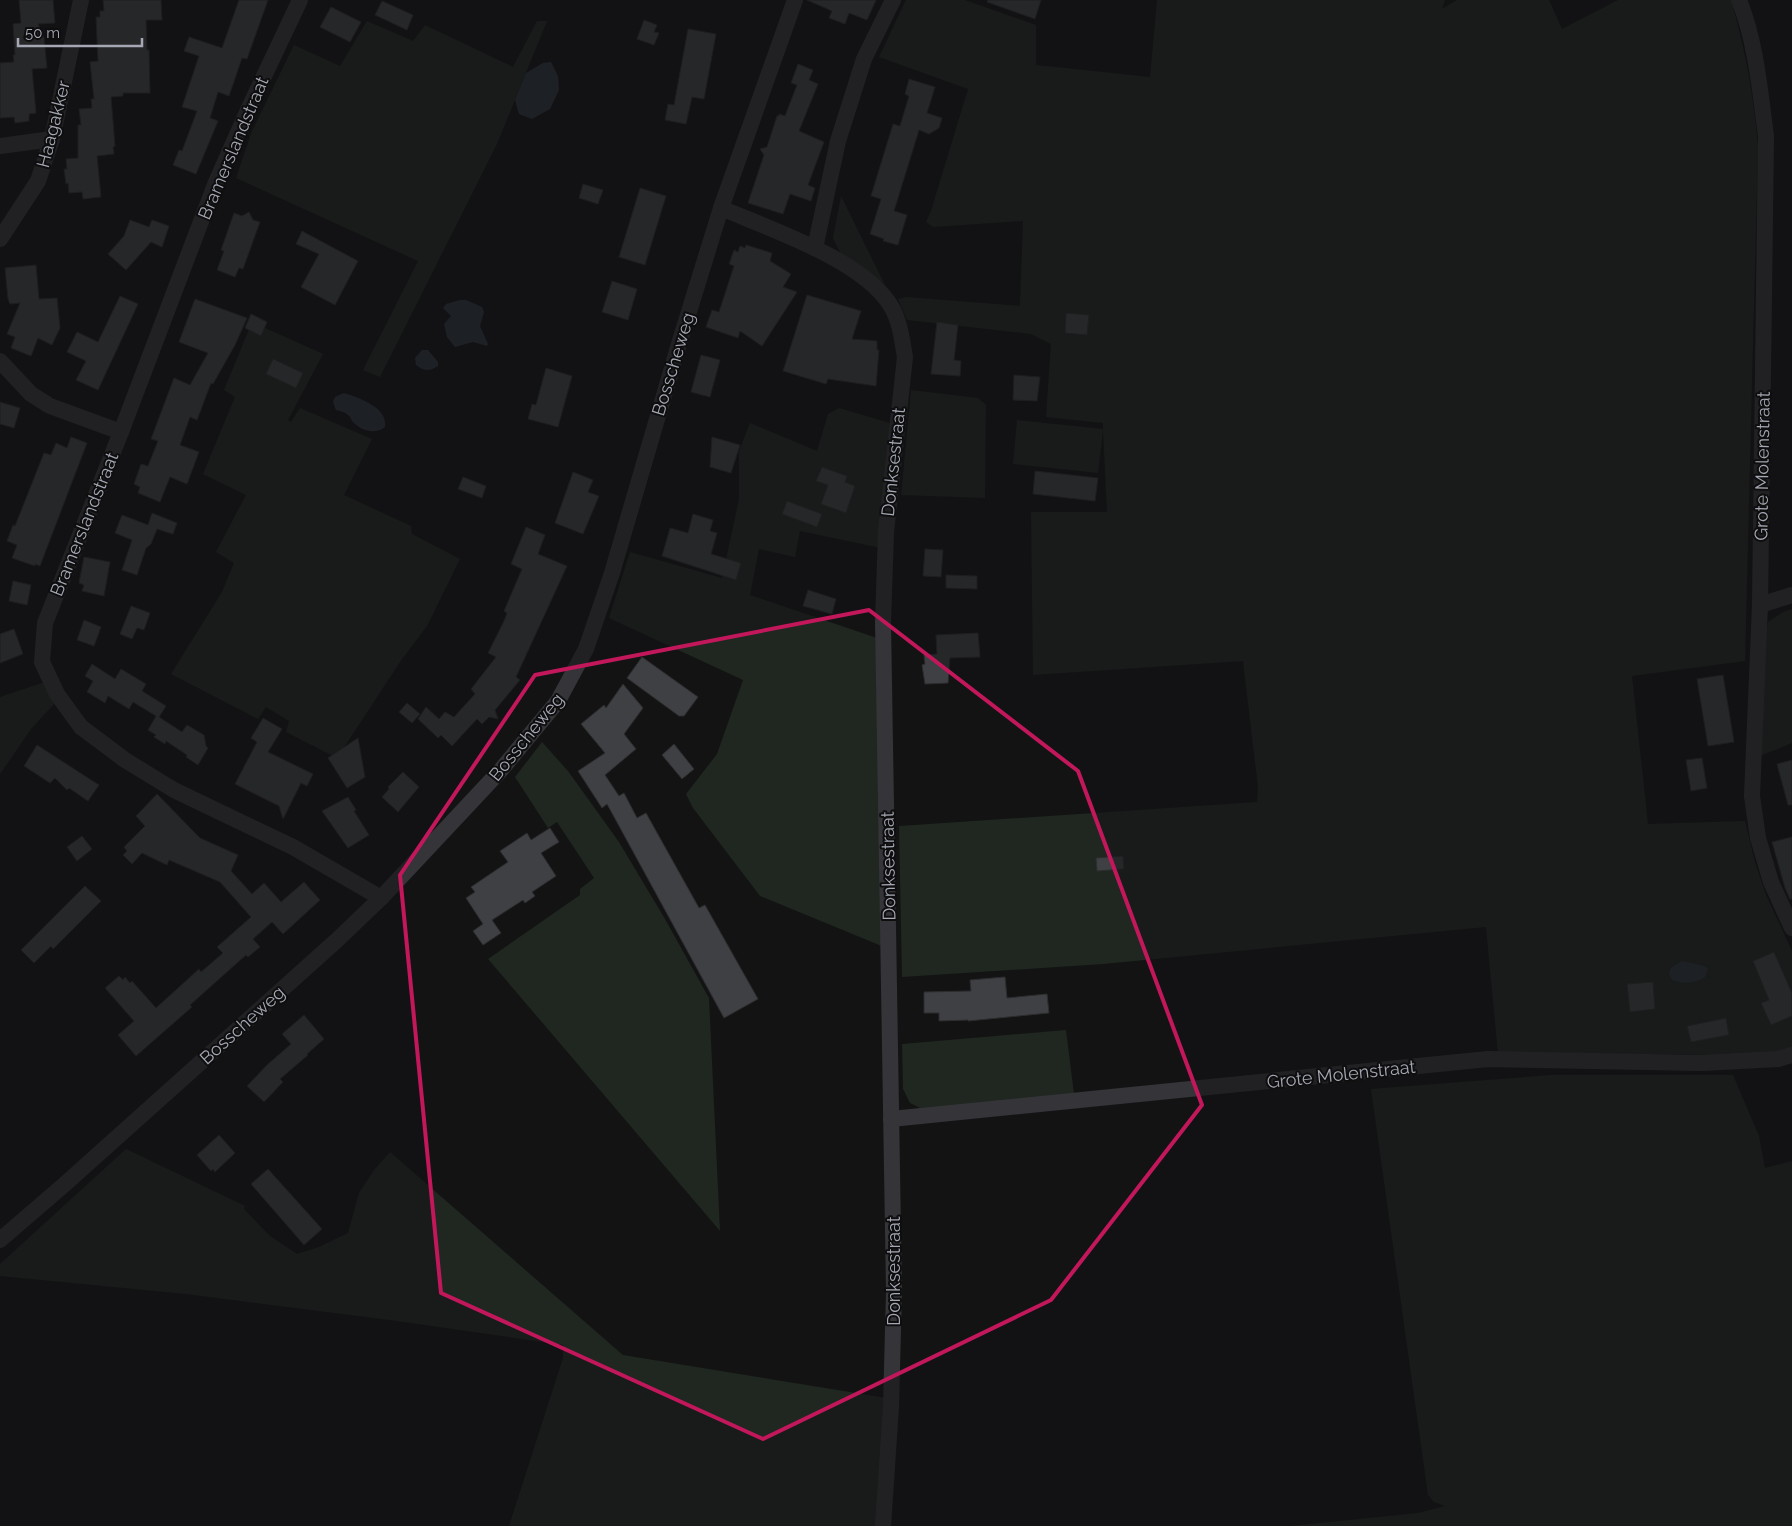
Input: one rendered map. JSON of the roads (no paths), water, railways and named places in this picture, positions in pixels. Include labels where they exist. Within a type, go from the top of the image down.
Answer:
[{"type":"street","name":"Haagakker","points":[[0,239],[38,181],[52,139],[81,0]]},
{"type":"street","name":"Bramerslandstraat","points":[[300,0],[216,182],[121,432],[45,623],[42,662],[57,694],[81,727],[142,770],[174,790],[293,847],[381,898]]},
{"type":"street","name":"Bosscheweg","points":[[0,1240],[72,1178],[336,941],[381,898],[500,771],[558,701],[586,649],[612,573],[676,353],[721,208],[794,0]]},
{"type":"street","points":[[815,248],[841,132],[864,59],[893,0]]},
{"type":"street","name":"Grote Molenstraat","points":[[1739,0],[1756,64],[1766,136],[1760,605],[1752,796],[1758,838],[1771,882],[1792,928]]},
{"type":"street","points":[[0,146],[52,139]]},
{"type":"street","name":"Donksestraat","points":[[721,208],[815,248],[860,274],[877,288],[892,307],[900,329],[905,358],[886,532],[883,622],[893,1310],[891,1407],[883,1526]]},
{"type":"street","points":[[0,361],[30,394],[50,406],[121,432]]},
{"type":"street","points":[[1760,605],[1792,595]]},
{"type":"street","name":"Grote Molenstraat","points":[[891,1119],[1488,1059],[1702,1063],[1778,1059],[1792,1054]]}]
